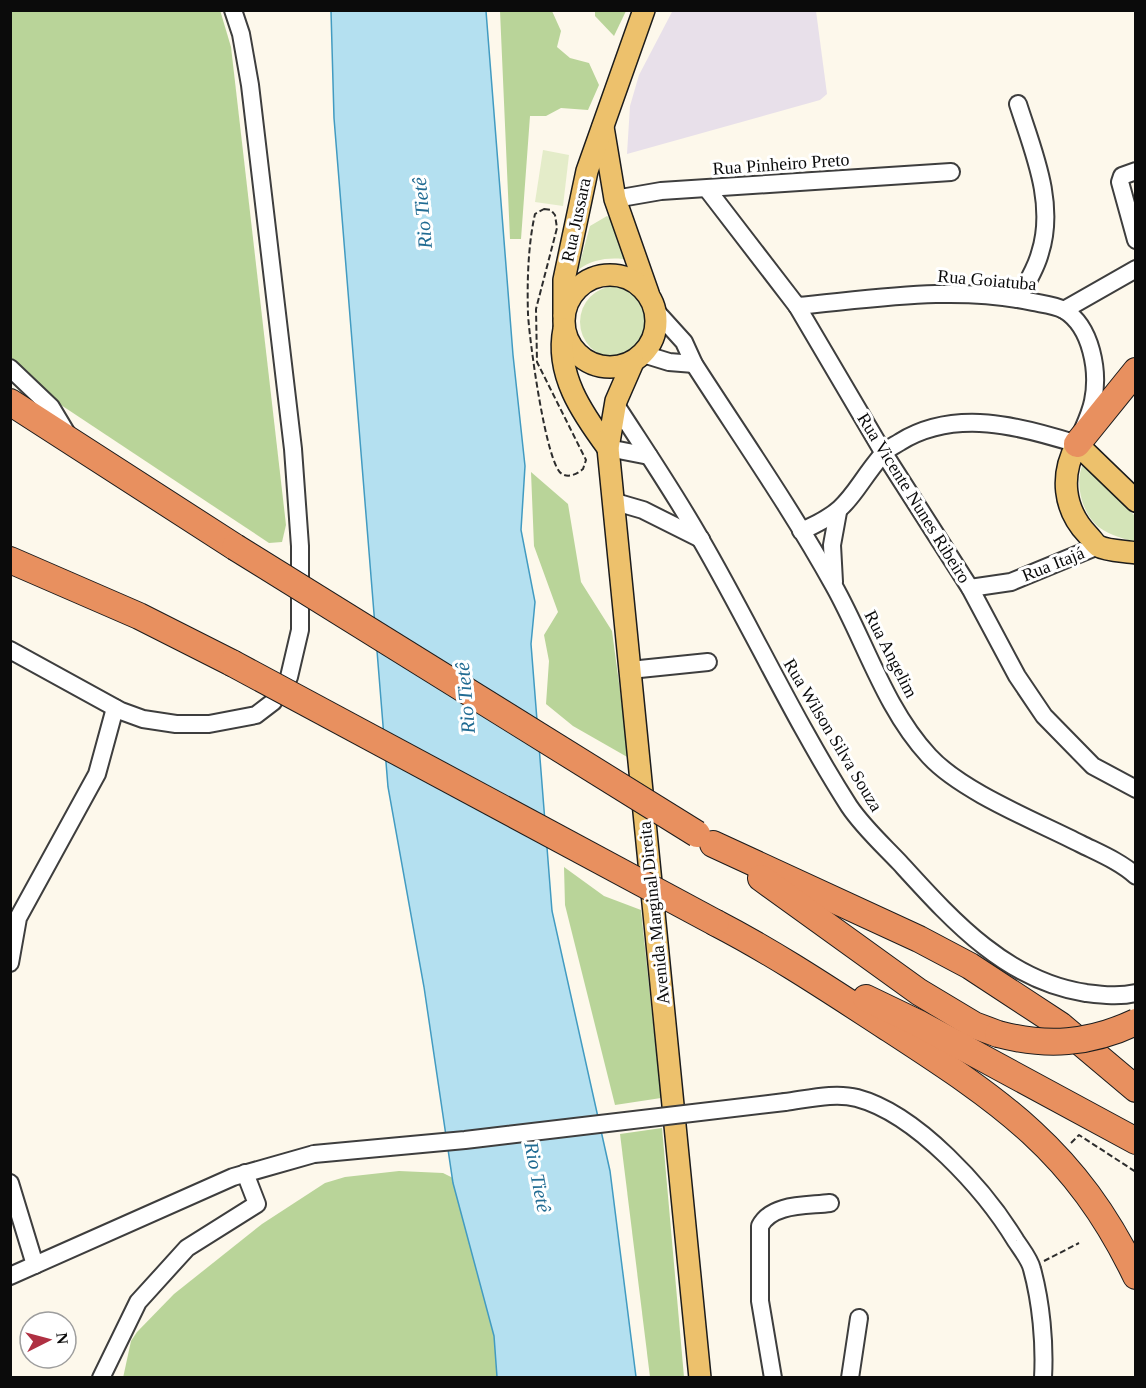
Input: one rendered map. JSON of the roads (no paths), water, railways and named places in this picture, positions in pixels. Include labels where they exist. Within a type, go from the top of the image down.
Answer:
[{"type":"highway","points":[[1077,444],[1136,371]]},
{"type":"highway","points":[[10,402],[235,547],[705,839],[919,992],[974,1025],[1024,1041],[1075,1043],[1136,1022]]},
{"type":"highway","points":[[10,560],[139,616],[232,663],[770,952],[918,1023],[1136,1141]]},
{"type":"highway","points":[[705,839],[920,939],[970,966],[1060,1025],[1136,1089]]},
{"type":"highway","points":[[770,952],[980,1088],[1021,1120],[1081,1185],[1114,1233],[1136,1275]]},
{"type":"main road","name":"Rua Jussara","points":[[564,322],[564,280],[580,213],[587,171],[644,10]]},
{"type":"main road","name":"Rua Jussara","points":[[603,126],[615,199],[652,303]]},
{"type":"main road","points":[[580,213],[601,201],[615,199]]},
{"type":"main road","points":[[564,322],[568,342],[577,354],[589,363],[604,368],[619,367],[638,358],[652,341],[657,326],[652,303],[638,283],[623,276],[607,274],[591,278],[578,287],[568,300],[564,322],[561,344],[563,370],[588,419],[608,448]]},
{"type":"main road","name":"Avenida Marginal Direita","points":[[638,358],[622,382],[608,448],[700,1377]]},
{"type":"main road","points":[[1098,546],[1082,529],[1066,496],[1068,459],[1077,444],[1136,501]]},
{"type":"main road","name":"Rua Itajá","points":[[1098,546],[1136,552]]},
{"type":"street","points":[[10,650],[116,708],[142,719],[176,724],[209,724],[249,717],[273,702],[289,677],[296,657],[300,630],[300,546],[293,449],[250,85],[242,34],[233,10]]},
{"type":"street","points":[[1017,104],[1038,168],[1044,198],[1045,228],[1040,253],[1018,299]]},
{"type":"street","points":[[1136,171],[1122,176],[1120,182],[1136,240]]},
{"type":"street","name":"Rua Pinheiro Preto","points":[[615,199],[661,191],[951,172]]},
{"type":"street","name":"Rua Vicente Nunes Ribeiro","points":[[707,189],[797,306],[898,475],[970,588],[1017,676],[1044,716],[1093,766],[1136,789]]},
{"type":"street","points":[[801,531],[838,512],[884,452],[914,433],[940,426],[987,423],[1023,427],[1077,444],[1093,403],[1095,382],[1087,338],[1077,322],[1064,310],[1136,269]]},
{"type":"street","name":"Rua Goiatuba","points":[[797,306],[940,294],[1018,299],[1064,310]]},
{"type":"street","name":"Rua Angelim","points":[[652,303],[684,342],[694,364],[801,531],[834,585],[888,693],[929,756],[972,788],[1106,856],[1136,876]]},
{"type":"street","points":[[638,358],[694,364]]},
{"type":"street","points":[[10,368],[51,407],[72,440]]},
{"type":"street","name":"Rua Wilson Silva Souza","points":[[616,405],[701,539],[809,739],[850,808],[866,827],[959,925],[1012,967],[1064,990],[1129,994]]},
{"type":"street","points":[[868,474],[884,472],[898,475],[903,453],[914,433]]},
{"type":"street","points":[[608,448],[649,456]]},
{"type":"street","points":[[612,501],[643,510],[701,539]]},
{"type":"street","points":[[834,585],[832,545],[838,512]]},
{"type":"street","name":"Rua Itajá","points":[[970,588],[1011,582],[1098,546]]},
{"type":"street","points":[[630,670],[708,662]]},
{"type":"street","points":[[10,963],[18,918],[97,774],[116,708]]},
{"type":"street","points":[[11,1274],[245,1173],[314,1154],[488,1137],[834,1096],[855,1097],[876,1104],[900,1117],[988,1198],[1032,1267],[1042,1332],[1043,1377]]},
{"type":"street","points":[[101,1377],[138,1302],[145,1294],[187,1248],[258,1204],[245,1173]]},
{"type":"street","points":[[10,1183],[35,1265]]},
{"type":"street","points":[[773,1377],[760,1301],[760,1226],[766,1216],[776,1210],[830,1203]]},
{"type":"street","points":[[850,1377],[859,1318]]},
{"type":"water","name":"Rio Tietê","points":[[331,11],[486,11],[513,355],[525,466],[521,530],[535,602],[531,644],[552,911],[610,1171],[636,1377],[497,1377],[494,1336],[453,1183],[424,987],[388,787],[334,118]]}]
